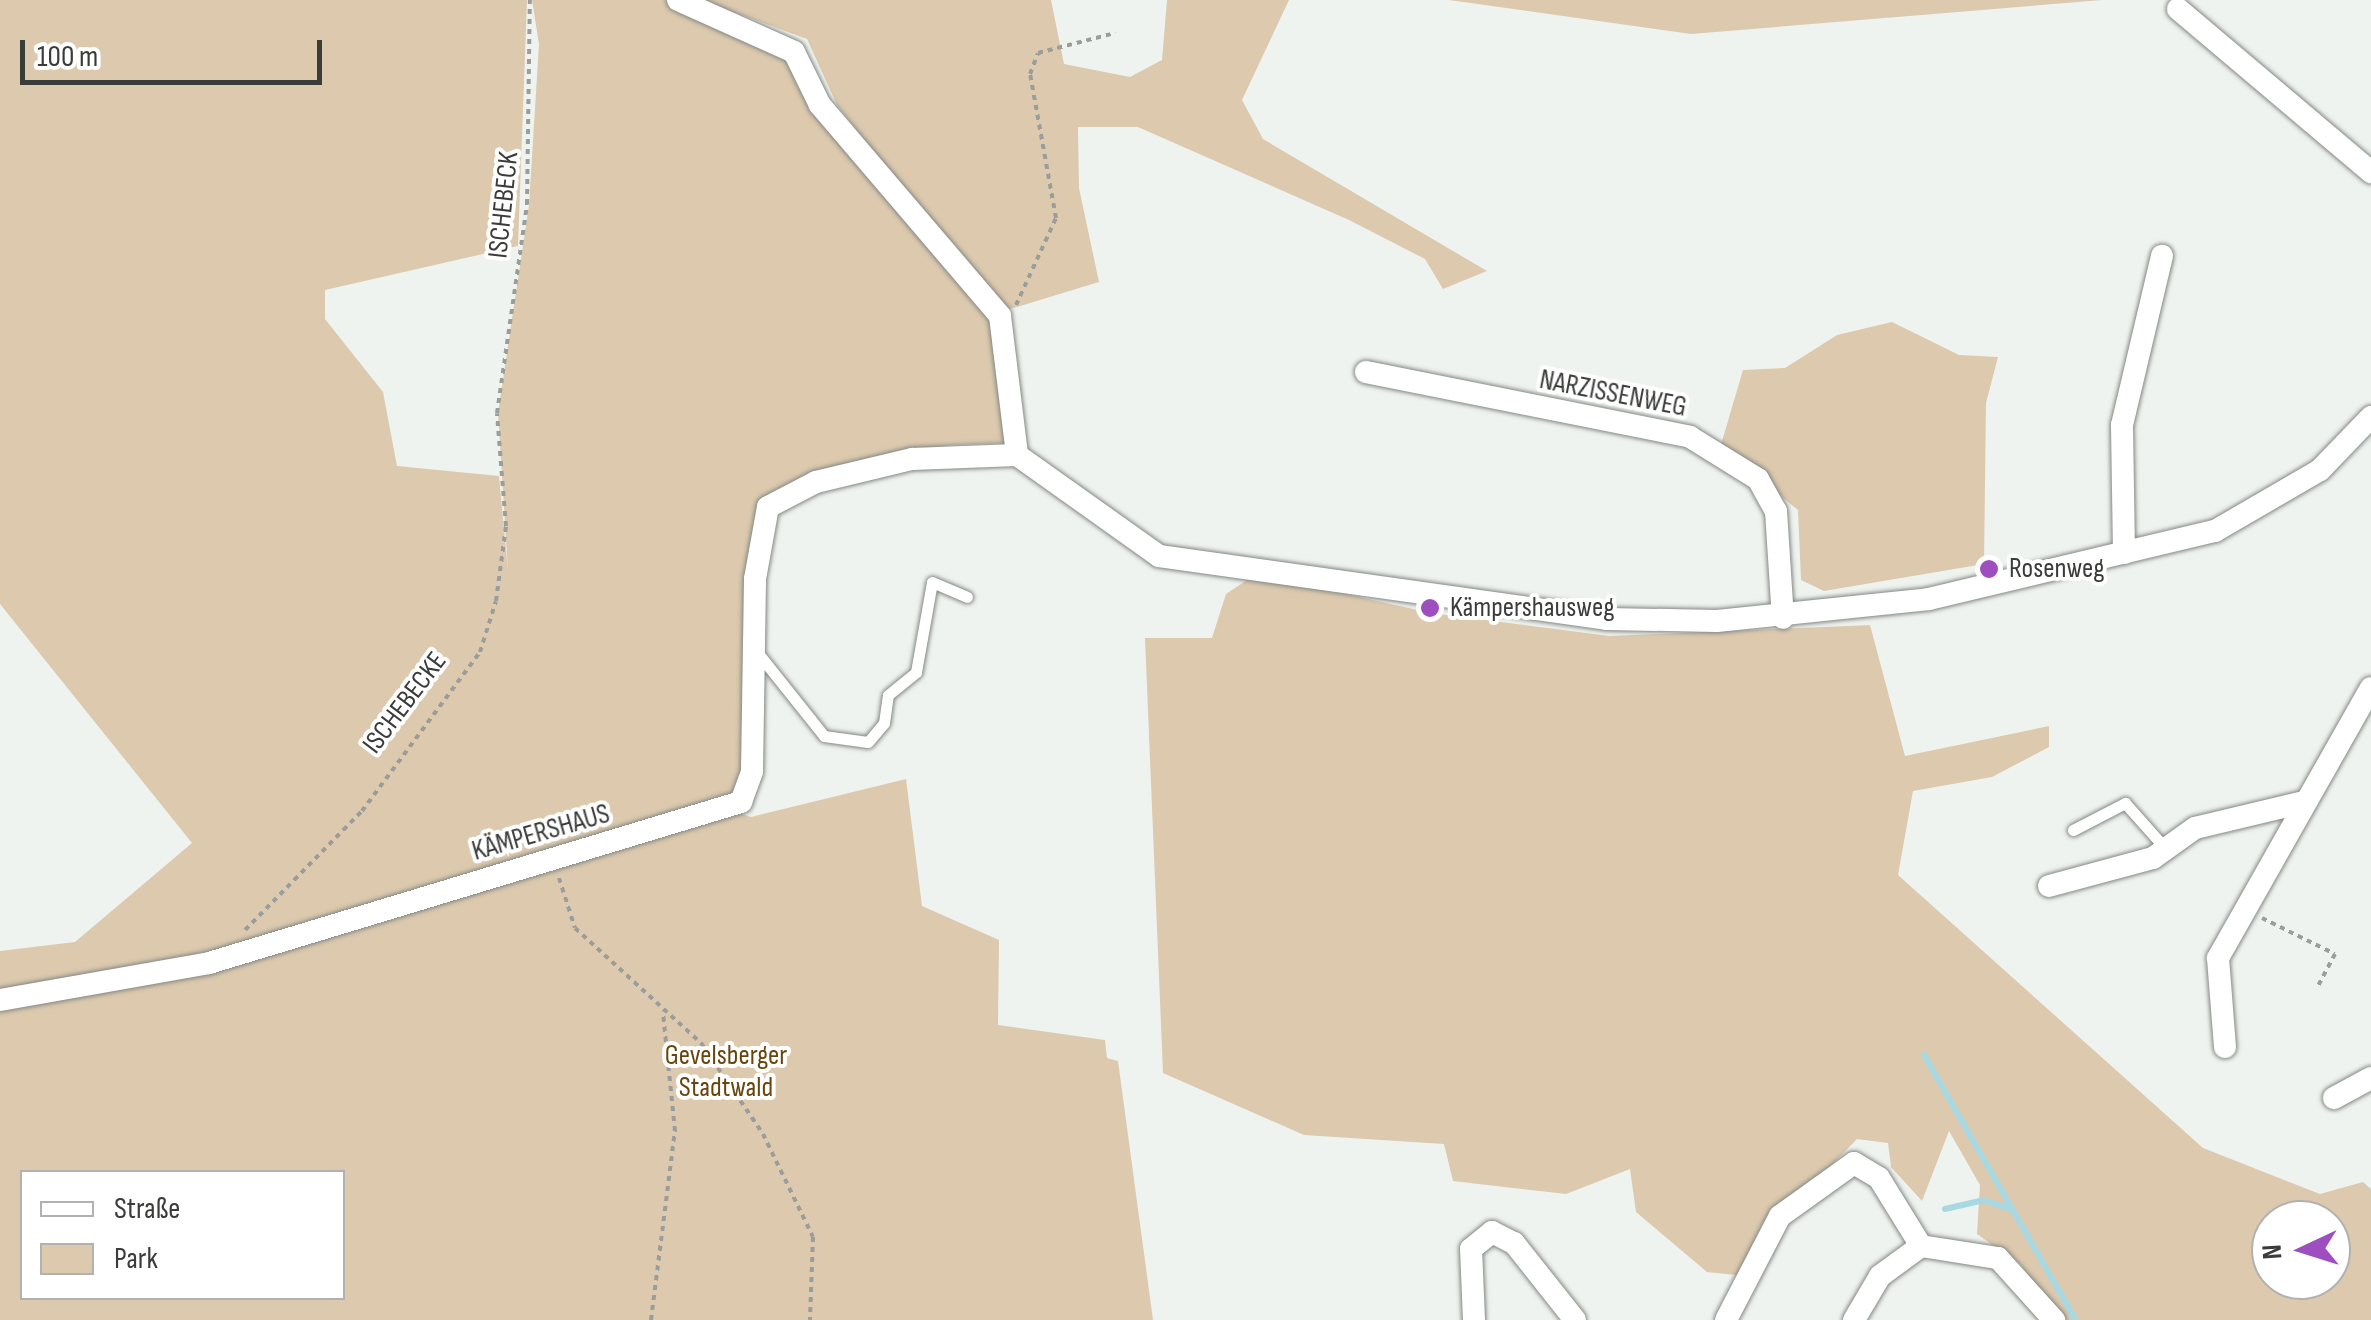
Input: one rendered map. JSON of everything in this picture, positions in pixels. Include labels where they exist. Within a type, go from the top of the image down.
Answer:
[{"type":"street","points":[[678,0],[794,52],[820,105],[1004,326],[1017,455],[1159,556],[1607,618],[1783,618],[1929,599],[2214,531],[2278,500],[2371,417]]},
{"type":"street","points":[[2178,8],[2371,172]]},
{"type":"street","points":[[2124,553],[2122,425],[2162,256]]},
{"type":"street","name":"NARZISSENWEG","points":[[1366,372],[1690,438],[1758,479],[1776,510],[1783,618]]},
{"type":"street","name":"KÄMPERSHAUS","points":[[0,1000],[208,963],[742,802],[752,771],[754,650],[768,508],[816,482],[912,459],[1017,455]]},
{"type":"street","points":[[2225,1047],[2218,958],[2371,688]]},
{"type":"street","points":[[2050,886],[2166,849],[2195,828],[2304,802]]},
{"type":"street","points":[[2334,1098],[2371,1078]]},
{"type":"street","points":[[1726,1320],[1780,1216],[1854,1162],[1879,1178],[1921,1246]]},
{"type":"street","points":[[1474,1320],[1471,1250],[1492,1232],[1514,1243],[1575,1320]]},
{"type":"street","points":[[1854,1320],[1880,1276],[1921,1246],[1998,1258],[2054,1320]]},
{"type":"lane","points":[[754,650],[824,736],[868,742],[884,723],[888,695],[916,672],[932,582],[967,597]]},
{"type":"lane","points":[[2073,830],[2125,802],[2166,849]]},
{"type":"path","name":"ISCHEBECK","points":[[498,413],[526,204],[536,43],[530,0]]},
{"type":"path","points":[[1004,326],[1056,218],[1030,74],[1038,53],[1115,32]]},
{"type":"path","name":"ISCHEBECKE","points":[[235,939],[362,812],[480,652],[505,541],[498,413]]},
{"type":"path","points":[[554,859],[575,928],[701,1043],[762,1134],[813,1238],[810,1320]]},
{"type":"path","points":[[2244,909],[2334,954],[2318,986]]},
{"type":"path","points":[[651,1320],[675,1131],[662,1009]]},
{"type":"green space","name":"Gevelsberger Stadtwald","points":[[0,0],[527,0],[518,246],[325,290],[325,319],[383,392],[397,466],[499,476],[508,571],[498,413],[529,205],[539,44],[532,0],[668,0],[778,48],[994,317],[1006,443],[949,445],[818,475],[761,505],[748,769],[736,812],[751,817],[906,779],[922,906],[999,940],[998,1025],[1105,1040],[1107,1058],[1118,1061],[1153,1320],[0,1320],[0,951],[75,942],[192,843],[0,604]]},
{"type":"green space","points":[[701,0],[1051,0],[1064,64],[1130,77],[1162,60],[1167,0],[1289,0],[1242,100],[1263,139],[1487,271],[1443,289],[1425,259],[1349,220],[1138,127],[1078,127],[1079,188],[1099,282],[1000,312],[837,105],[807,39]]},
{"type":"green space","points":[[1449,0],[2102,0],[1691,34]]},
{"type":"green space","points":[[1892,322],[1959,355],[1998,357],[1986,403],[1984,564],[1824,591],[1801,580],[1798,510],[1720,448],[1743,370],[1785,368],[1837,335]]},
{"type":"green space","points":[[1256,574],[1431,613],[1609,636],[1870,625],[1905,756],[2049,726],[2049,747],[1992,777],[1913,791],[1898,875],[2203,1148],[2320,1194],[2363,1182],[2371,1189],[2371,1320],[2062,1320],[2021,1265],[1977,1234],[1980,1185],[1949,1131],[1922,1201],[1891,1167],[1888,1143],[1857,1139],[1794,1204],[1755,1277],[1707,1272],[1636,1212],[1630,1169],[1566,1194],[1453,1181],[1444,1144],[1304,1135],[1163,1073],[1145,638],[1212,638],[1226,594]]},
{"type":"waterway","points":[[1924,1055],[2076,1320]]},
{"type":"waterway","points":[[1945,1209],[1983,1200],[2010,1209]]},
{"type":"place","name":"Rosenweg","points":[[1989,569]]},
{"type":"place","name":"Kämpershausweg","points":[[1430,608]]}]
